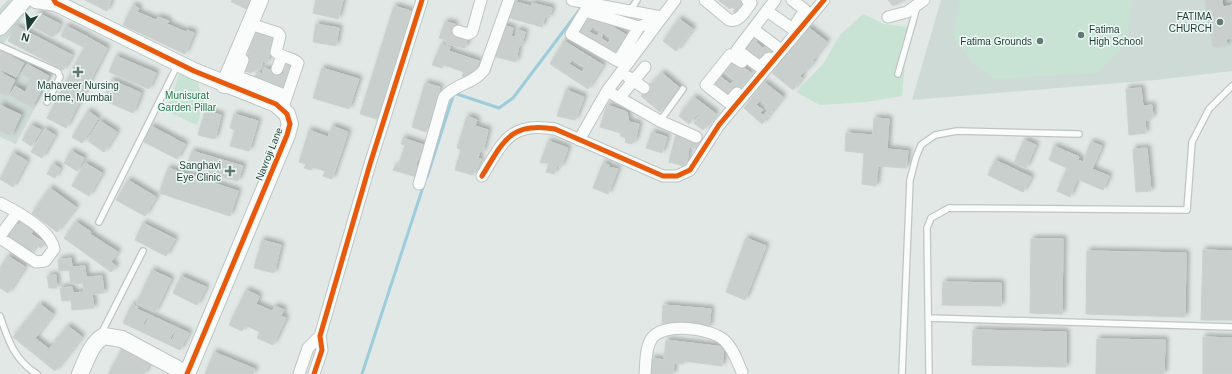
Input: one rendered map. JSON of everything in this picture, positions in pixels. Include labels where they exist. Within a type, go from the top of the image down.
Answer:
[{"type":"street","points":[[0,27],[24,0]]},
{"type":"street","points":[[36,0],[55,2],[178,64],[224,85],[276,104],[285,103]]},
{"type":"street","points":[[260,0],[238,75],[285,103]]},
{"type":"street","points":[[314,374],[322,350],[320,336],[370,164],[422,0]]},
{"type":"street","points":[[458,30],[468,34],[472,32],[481,0]]},
{"type":"street","points":[[419,184],[444,97],[451,88],[477,78],[484,70],[509,0]]},
{"type":"street","points":[[579,140],[607,91],[620,72],[675,0]]},
{"type":"street","points":[[706,0],[730,20],[734,21],[738,19],[751,1],[794,31]]},
{"type":"street","points":[[774,0],[738,48],[738,52],[760,67],[763,66],[779,49]]},
{"type":"street","points":[[792,0],[805,10],[794,31]]},
{"type":"street","points":[[482,176],[502,144],[522,128],[540,127],[555,129],[663,176],[677,176],[690,170],[719,125],[757,73],[824,0]]},
{"type":"street","points":[[581,2],[661,18]]},
{"type":"street","points":[[888,17],[906,12],[921,3]]},
{"type":"street","points":[[639,27],[585,11],[571,34],[616,61],[619,60],[639,27],[661,18]]},
{"type":"street","points":[[253,25],[278,33],[280,36],[276,52],[282,56],[295,60],[298,63],[285,103]]},
{"type":"street","points":[[224,85],[253,25]]},
{"type":"street","points":[[753,29],[779,49]]},
{"type":"street","points":[[277,69],[282,56]]},
{"type":"street","points":[[619,98],[645,67]]},
{"type":"street","points":[[620,72],[644,88]]},
{"type":"street","points":[[607,91],[660,121],[696,137]]},
{"type":"street","name":"Navroji Lane","points":[[187,374],[287,135],[290,124],[285,103]]},
{"type":"street","points":[[0,203],[17,213],[35,224],[53,242],[54,249],[42,262],[36,262],[0,237],[17,213]]},
{"type":"street","points":[[645,374],[647,352],[652,339],[659,333],[670,328],[705,332],[723,340],[732,350],[742,372]]},
{"type":"street","points":[[80,374],[93,346],[99,338],[104,336],[122,339],[187,374]]},
{"type":"street","points":[[299,374],[308,348],[320,336]]},
{"type":"lane","points":[[630,12],[637,0]]},
{"type":"lane","points":[[898,74],[921,3]]},
{"type":"lane","points":[[0,46],[58,72],[60,77],[47,102]]},
{"type":"lane","points":[[99,222],[178,64]]},
{"type":"lane","points":[[929,374],[927,228],[931,218],[949,208],[1187,210],[1192,142],[1209,109],[1232,86]]},
{"type":"lane","points":[[660,121],[683,89]]},
{"type":"lane","points":[[902,374],[910,180],[921,145],[935,135],[958,131],[1079,134]]},
{"type":"lane","points":[[99,338],[143,251]]},
{"type":"lane","points":[[0,316],[8,340],[18,358],[37,374]]},
{"type":"lane","points":[[928,318],[1232,327]]},
{"type":"shaded area","points":[[8,0],[24,0],[31,7],[0,48],[0,8]]},
{"type":"shaded area","name":"Fatima High School","points":[[941,0],[1232,0],[1232,71],[1156,80],[912,100]]},
{"type":"shaded area","points":[[0,48],[53,74],[16,144],[0,137]]},
{"type":"green space","name":"Fatima Grounds","points":[[960,0],[1132,0],[1130,20],[1122,47],[1096,73],[995,79],[973,64],[953,35]]},
{"type":"green space","points":[[863,14],[884,24],[908,27],[902,96],[866,102],[820,105],[796,92],[823,64],[840,35]]},
{"type":"green space","name":"Munisurat Garden Pillar","points":[[182,66],[194,71],[204,102],[197,125],[166,111]]},
{"type":"building","points":[[85,0],[111,0],[107,11]]},
{"type":"building","points":[[232,0],[254,0],[249,10],[231,2]]},
{"type":"building","points":[[316,0],[343,0],[338,19],[313,13]]},
{"type":"building","points":[[507,0],[517,0],[516,2],[531,6],[532,3],[552,8],[549,18],[545,16],[542,27],[503,15]]},
{"type":"building","points":[[718,0],[744,0],[748,3],[737,15],[733,11],[735,9],[732,7],[730,9]]},
{"type":"building","points":[[888,0],[905,0],[893,6]]},
{"type":"building","name":"FATIMA CHURCH","points":[[1205,0],[1222,0],[1223,7],[1232,5],[1232,38],[1226,39],[1227,45],[1213,47]]},
{"type":"building","points":[[133,5],[139,8],[137,12],[156,20],[158,17],[169,21],[167,24],[186,32],[187,30],[194,33],[185,54],[123,25]]},
{"type":"building","points":[[394,6],[411,11],[377,119],[360,114]]},
{"type":"building","points":[[587,11],[628,36],[614,58],[573,34]],"holes":[[[593,26],[600,31],[597,36],[589,32]],[[603,33],[611,38],[608,43],[601,38]]]},
{"type":"building","points":[[38,13],[60,24],[53,37],[31,26]]},
{"type":"building","points":[[679,19],[693,29],[676,51],[663,41]]},
{"type":"building","points":[[445,22],[455,24],[453,32],[468,36],[465,48],[446,44],[447,40],[439,38]]},
{"type":"building","points":[[316,24],[339,28],[336,46],[313,42]]},
{"type":"building","points":[[501,25],[513,28],[511,36],[515,37],[517,30],[525,32],[522,45],[519,45],[516,62],[493,56]]},
{"type":"building","points":[[16,26],[72,55],[63,70],[8,41]]},
{"type":"building","points":[[66,26],[88,37],[83,47],[61,36]]},
{"type":"building","points":[[808,27],[827,42],[812,61],[814,62],[800,76],[802,78],[793,90],[772,73]]},
{"type":"building","points":[[257,29],[277,37],[275,41],[273,41],[267,63],[263,61],[260,70],[256,68],[251,73],[242,70]]},
{"type":"building","points":[[753,34],[759,39],[756,42],[763,48],[766,46],[772,51],[761,63],[742,46]]},
{"type":"building","points":[[89,38],[107,48],[66,128],[47,118]]},
{"type":"building","points":[[564,41],[603,65],[588,89],[550,64]],"holes":[[[572,60],[585,67],[582,72],[569,64]]]},
{"type":"building","points":[[441,44],[450,47],[449,51],[479,61],[472,79],[462,76],[464,72],[444,65],[442,68],[432,65]]},
{"type":"building","points":[[3,52],[24,63],[16,77],[0,69],[0,58]]},
{"type":"building","points":[[116,56],[156,73],[149,89],[109,72]]},
{"type":"building","points":[[730,57],[751,73],[728,101],[708,85],[717,74],[730,84],[734,80],[721,68]]},
{"type":"building","points":[[27,64],[49,76],[32,107],[10,95],[15,86],[25,92],[32,79],[21,74]]},
{"type":"building","points":[[286,65],[294,68],[286,91],[254,80],[257,72],[262,74],[264,68],[283,74]]},
{"type":"building","points":[[322,68],[359,79],[349,109],[313,98]]},
{"type":"building","points":[[0,72],[15,80],[7,96],[0,92]]},
{"type":"building","points":[[662,73],[681,89],[660,112],[641,96]]},
{"type":"building","points":[[112,80],[141,93],[133,113],[103,100]]},
{"type":"building","points":[[764,82],[783,97],[762,124],[744,108]],"holes":[[[760,100],[767,105],[765,108],[768,111],[763,115],[760,113],[763,110],[756,105]]]},
{"type":"building","points":[[425,83],[440,87],[426,132],[412,127]]},
{"type":"building","points":[[1141,88],[1143,106],[1152,105],[1153,117],[1149,118],[1149,120],[1145,120],[1146,133],[1129,135],[1126,89]]},
{"type":"building","points":[[566,90],[584,97],[575,120],[557,116]]},
{"type":"building","points":[[694,97],[716,114],[703,130],[694,123],[700,115],[698,113],[689,124],[679,116]]},
{"type":"building","points":[[0,105],[21,115],[11,136],[0,131]]},
{"type":"building","points":[[607,105],[627,112],[629,122],[639,124],[635,141],[631,144],[625,142],[626,138],[620,136],[621,133],[600,127]]},
{"type":"building","points":[[88,111],[98,118],[82,143],[72,137]]},
{"type":"building","points":[[205,111],[221,115],[215,139],[198,135]]},
{"type":"building","points":[[234,114],[258,121],[249,151],[230,146],[235,130],[230,128]]},
{"type":"building","points":[[467,116],[477,120],[475,126],[488,130],[483,152],[480,151],[478,158],[481,159],[473,175],[455,170],[461,150],[457,148]]},
{"type":"building","points":[[874,118],[889,119],[887,149],[908,151],[906,168],[878,166],[876,186],[862,184],[864,153],[845,151],[846,133],[873,135]]},
{"type":"building","points":[[100,121],[117,132],[104,152],[88,141]]},
{"type":"building","points":[[31,125],[41,130],[31,146],[22,140]]},
{"type":"building","points":[[151,126],[185,144],[177,159],[144,142]]},
{"type":"building","points":[[332,126],[348,132],[332,179],[323,176],[325,171],[312,167],[311,170],[304,168],[306,164],[299,162],[309,130],[328,137]]},
{"type":"building","points":[[45,129],[55,135],[42,158],[31,152]]},
{"type":"building","points":[[652,132],[667,137],[662,153],[646,148]]},
{"type":"building","points":[[676,134],[699,142],[697,149],[689,147],[687,162],[685,161],[684,166],[669,162]]},
{"type":"building","points":[[403,138],[427,146],[425,152],[421,151],[416,165],[420,167],[417,177],[393,170],[395,166],[398,167],[405,145],[401,144]]},
{"type":"building","points":[[1024,140],[1036,145],[1026,168],[1014,163]]},
{"type":"building","points":[[548,141],[568,148],[561,167],[557,166],[554,174],[546,172],[549,163],[540,163]]},
{"type":"building","points":[[1091,142],[1102,146],[1092,169],[1109,176],[1103,190],[1077,179],[1070,197],[1057,191],[1067,168],[1049,160],[1054,146],[1079,157],[1078,160],[1083,162]]},
{"type":"building","points":[[1147,148],[1151,191],[1136,192],[1133,149]]},
{"type":"building","points":[[71,151],[84,158],[77,171],[64,163]]},
{"type":"building","points":[[192,151],[243,166],[238,181],[215,176],[214,178],[187,166]]},
{"type":"building","points":[[13,153],[27,161],[13,187],[0,179]]},
{"type":"building","points":[[995,160],[1031,177],[1023,192],[988,175]]},
{"type":"building","points":[[85,163],[102,173],[89,196],[72,186]]},
{"type":"building","points":[[603,163],[609,165],[608,167],[618,169],[608,194],[593,188]]},
{"type":"building","points":[[53,164],[60,168],[55,178],[47,174]]},
{"type":"building","points":[[168,168],[238,191],[230,216],[159,193]]},
{"type":"building","points":[[128,180],[156,197],[145,216],[116,200]]},
{"type":"building","points":[[50,188],[76,207],[57,232],[32,213]]},
{"type":"building","points":[[22,221],[34,229],[31,234],[45,243],[41,248],[36,245],[29,255],[6,238],[16,223],[19,225]]},
{"type":"building","points":[[76,222],[91,232],[90,234],[118,252],[111,262],[116,266],[111,272],[64,238]]},
{"type":"building","points":[[143,223],[175,239],[166,256],[135,240]]},
{"type":"building","points":[[746,238],[766,246],[745,300],[726,292]]},
{"type":"building","points":[[1031,239],[1063,239],[1062,314],[1030,313]]},
{"type":"building","points":[[262,240],[281,245],[274,273],[254,268]]},
{"type":"building","points":[[1203,250],[1232,251],[1232,320],[1201,320]]},
{"type":"building","points":[[1087,251],[1186,253],[1185,317],[1086,314]]},
{"type":"building","points":[[8,256],[25,267],[8,293],[0,288],[0,268]]},
{"type":"building","points":[[71,258],[72,267],[85,266],[86,277],[102,276],[104,293],[92,294],[94,308],[72,310],[71,300],[62,301],[60,288],[72,287],[73,293],[84,292],[83,283],[71,284],[69,270],[59,271],[58,260]]},
{"type":"building","points":[[152,270],[171,279],[155,312],[136,304]]},
{"type":"building","points":[[56,275],[57,288],[49,288],[47,276]]},
{"type":"building","points":[[181,276],[206,287],[197,305],[173,293]]},
{"type":"building","points":[[943,282],[1001,283],[1001,306],[942,305]]},
{"type":"building","points":[[246,290],[259,296],[256,304],[272,311],[275,306],[284,310],[281,316],[286,318],[273,345],[257,338],[260,332],[245,325],[242,331],[229,325]]},
{"type":"building","points":[[40,304],[53,314],[35,338],[49,349],[68,326],[82,337],[55,371],[13,337]]},
{"type":"building","points":[[132,304],[138,307],[137,309],[189,333],[180,350],[123,323]],"holes":[[[147,317],[149,318],[145,325],[143,324]],[[174,331],[176,332],[172,340],[170,338]]]},
{"type":"building","points":[[663,305],[711,309],[709,327],[662,323]]},
{"type":"building","points":[[973,330],[1066,332],[1066,367],[972,365]]},
{"type":"building","points":[[1203,337],[1232,338],[1232,374],[1203,374]]},
{"type":"building","points":[[1097,339],[1165,340],[1164,374],[1096,374]]},
{"type":"building","points":[[666,340],[724,347],[722,366],[684,361],[683,364],[674,363],[673,374],[650,374],[652,358],[664,360]]},
{"type":"building","points":[[122,349],[149,364],[144,374],[108,374]]},
{"type":"building","points":[[214,352],[255,369],[253,374],[205,374]]},
{"type":"waterway","points":[[427,177],[454,93],[499,108],[513,98],[581,8]]},
{"type":"waterway","points":[[362,374],[424,184]]},
{"type":"cycle path","points":[[54,0],[56,3],[194,71],[276,104],[287,114],[290,124],[287,135],[187,374]]},
{"type":"cycle path","points":[[314,374],[322,350],[320,336],[370,164],[422,0]]},
{"type":"cycle path","points":[[482,176],[502,144],[510,137],[518,131],[540,127],[555,129],[663,176],[677,176],[690,170],[719,125],[824,0]]},
{"type":"place","name":"FATIMA CHURCH","points":[[1220,22]]},
{"type":"place","name":"Fatima High School","points":[[1081,35]]},
{"type":"place","name":"Fatima Grounds","points":[[1040,41]]},
{"type":"place","name":"Mahaveer Nursing Home, Mumbai","points":[[78,72]]},
{"type":"place","name":"Sanghavi Eye Clinic","points":[[230,171]]}]
